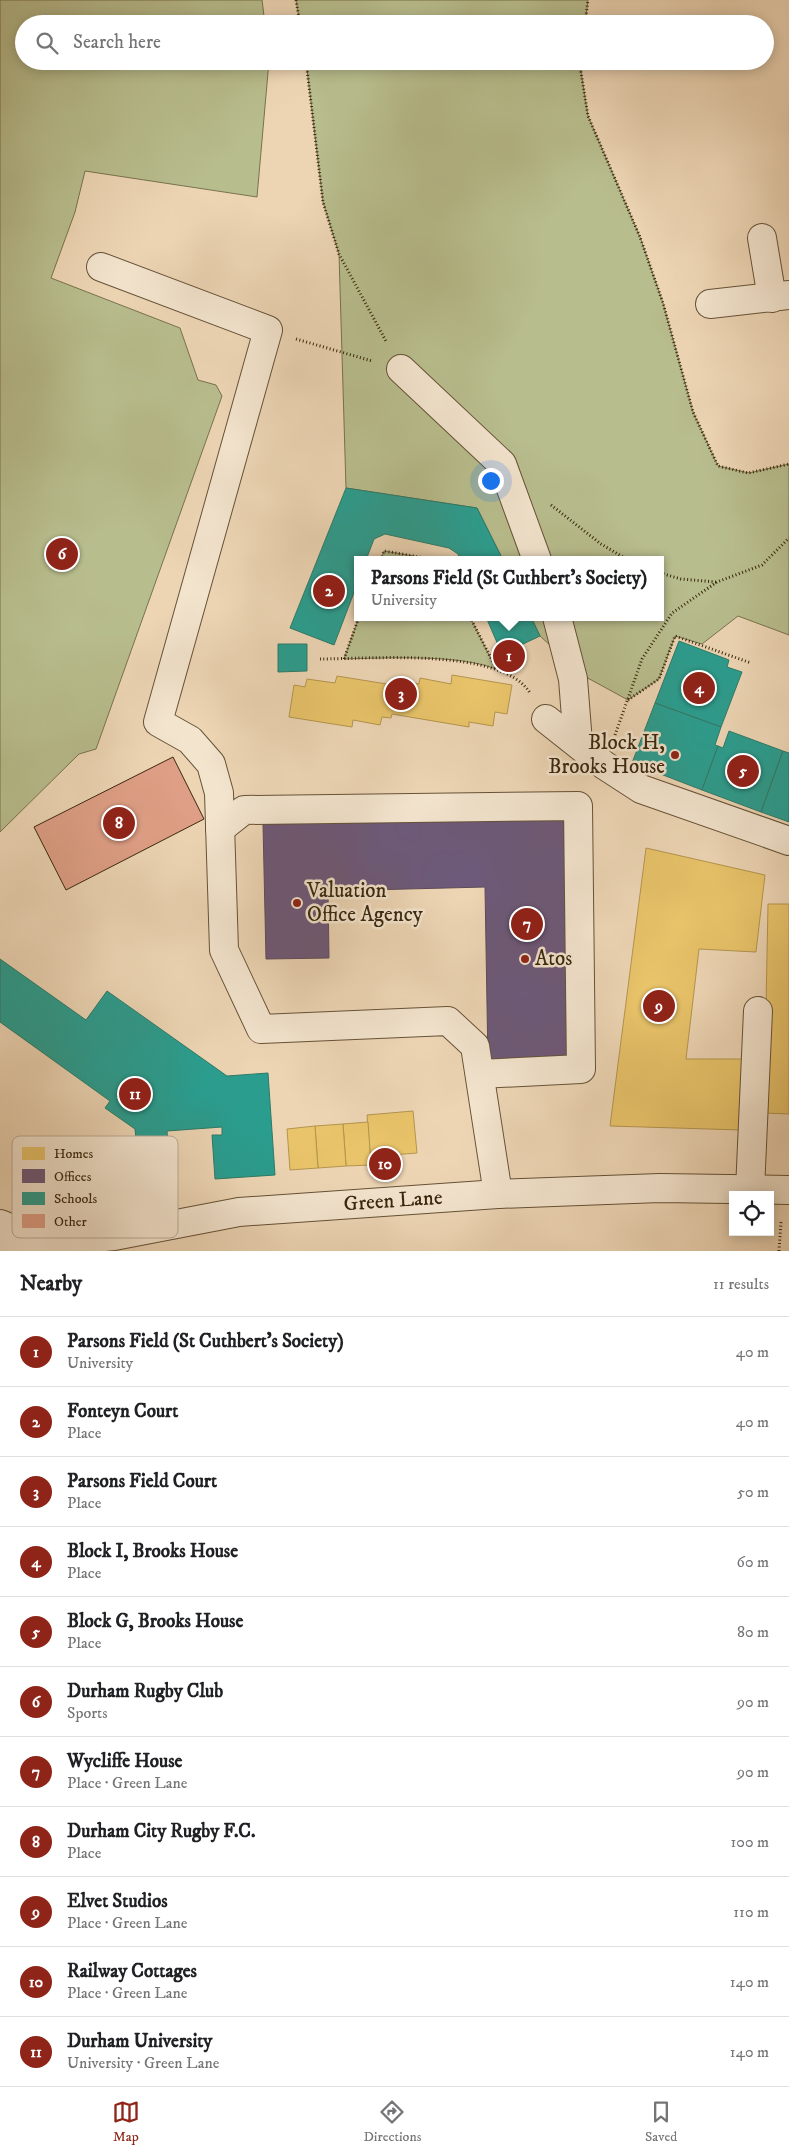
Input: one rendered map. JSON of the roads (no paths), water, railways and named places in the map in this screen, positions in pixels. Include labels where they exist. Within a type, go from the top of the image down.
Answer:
[{"type":"street","points":[[710,304],[780,296],[762,238]]},
{"type":"street","points":[[101,266],[268,330],[158,722],[190,740],[211,764],[219,793],[224,950],[260,1028],[448,1021],[476,1046],[498,1194]]},
{"type":"street","points":[[401,369],[502,464],[536,556]]},
{"type":"street","points":[[558,621],[573,679],[578,743]]},
{"type":"street","points":[[546,719],[604,765],[641,788],[789,841]]},
{"type":"street","points":[[220,829],[244,810],[578,806],[581,1069],[480,1074]]},
{"type":"street","points":[[750,1190],[758,1011]]},
{"type":"street","name":"Green Lane","points":[[178,1226],[239,1212],[498,1194],[660,1188],[789,1190]]},
{"type":"street","points":[[0,1224],[12,1229]]},
{"type":"street","points":[[34,1238],[48,1244]]},
{"type":"street","name":"Green Lane","points":[[0,1248],[48,1244],[94,1245],[125,1238]]},
{"type":"place","name":"Durham Rugby Club","points":[[62,554]]},
{"type":"place","name":"Fonteyn Court","points":[[329,591]]},
{"type":"place","name":"Parsons Field (St Cuthbert's Society)","points":[[509,656]]},
{"type":"place","name":"Block I, Brooks House","points":[[699,688]]},
{"type":"place","name":"Parsons Field Court","points":[[401,694]]},
{"type":"place","name":"Block H, Brooks House","points":[[675,755]]},
{"type":"place","name":"Block G, Brooks House","points":[[743,771]]},
{"type":"place","name":"Durham City Rugby F.C.","points":[[119,823]]},
{"type":"place","name":"Valuation Office Agency","points":[[297,903]]},
{"type":"place","name":"Wycliffe House","points":[[527,924]]},
{"type":"place","name":"Atos","points":[[525,959]]},
{"type":"place","name":"Elvet Studios","points":[[659,1006]]},
{"type":"place","name":"Durham University","points":[[135,1094]]},
{"type":"place","name":"Railway Cottages","points":[[385,1164]]}]
